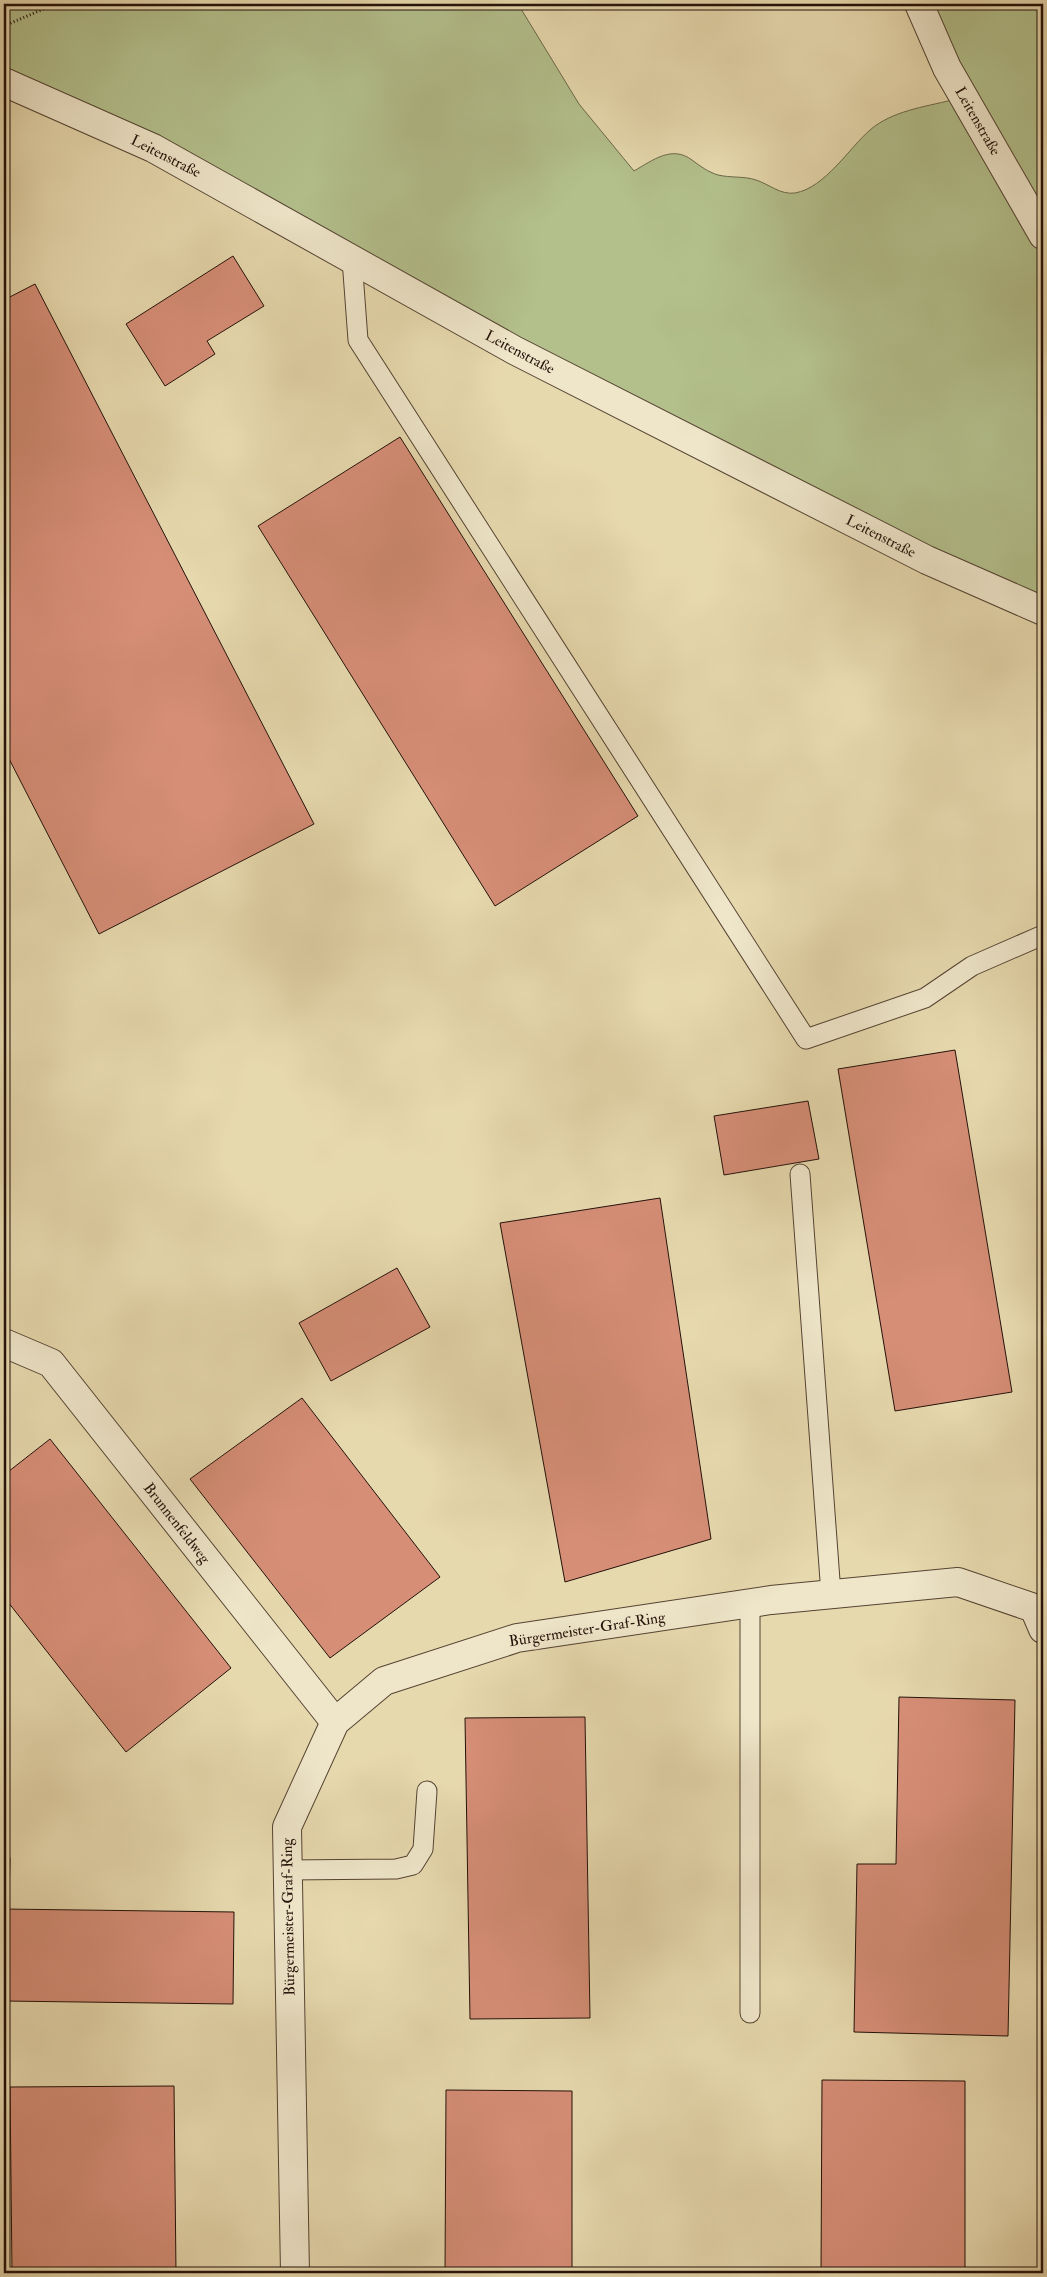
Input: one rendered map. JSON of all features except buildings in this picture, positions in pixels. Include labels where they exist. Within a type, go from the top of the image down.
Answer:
[{"type":"street","name":"Leitenstraße","points":[[919,4],[948,68],[1043,235]]},
{"type":"street","name":"Leitenstraße","points":[[4,82],[153,148],[558,372],[928,560],[1043,611]]},
{"type":"street","name":"Brunnenfeldweg","points":[[4,1343],[51,1363],[335,1722]]},
{"type":"street","name":"Bürgermeister-Graf-Ring","points":[[294,2273],[287,1827],[335,1722],[384,1681],[517,1638],[750,1603],[958,1582],[1034,1608],[1043,1629]]},
{"type":"lane","points":[[352,259],[358,340],[806,1039],[925,998],[972,966],[1043,935]]},
{"type":"lane","points":[[800,1174],[831,1594]]},
{"type":"lane","points":[[750,1603],[750,2013]]},
{"type":"lane","points":[[287,1870],[396,1869],[413,1865],[423,1849],[427,1791]]},
{"type":"path","points":[[4,26],[55,4]]},
{"type":"green space","points":[[4,4],[518,4],[579,104],[634,171],[655,159],[670,154],[677,154],[685,156],[714,174],[751,179],[779,191],[795,193],[806,190],[827,175],[862,137],[888,118],[909,110],[952,100],[947,36],[936,10],[945,4],[1043,4],[1043,611],[4,82]]}]
